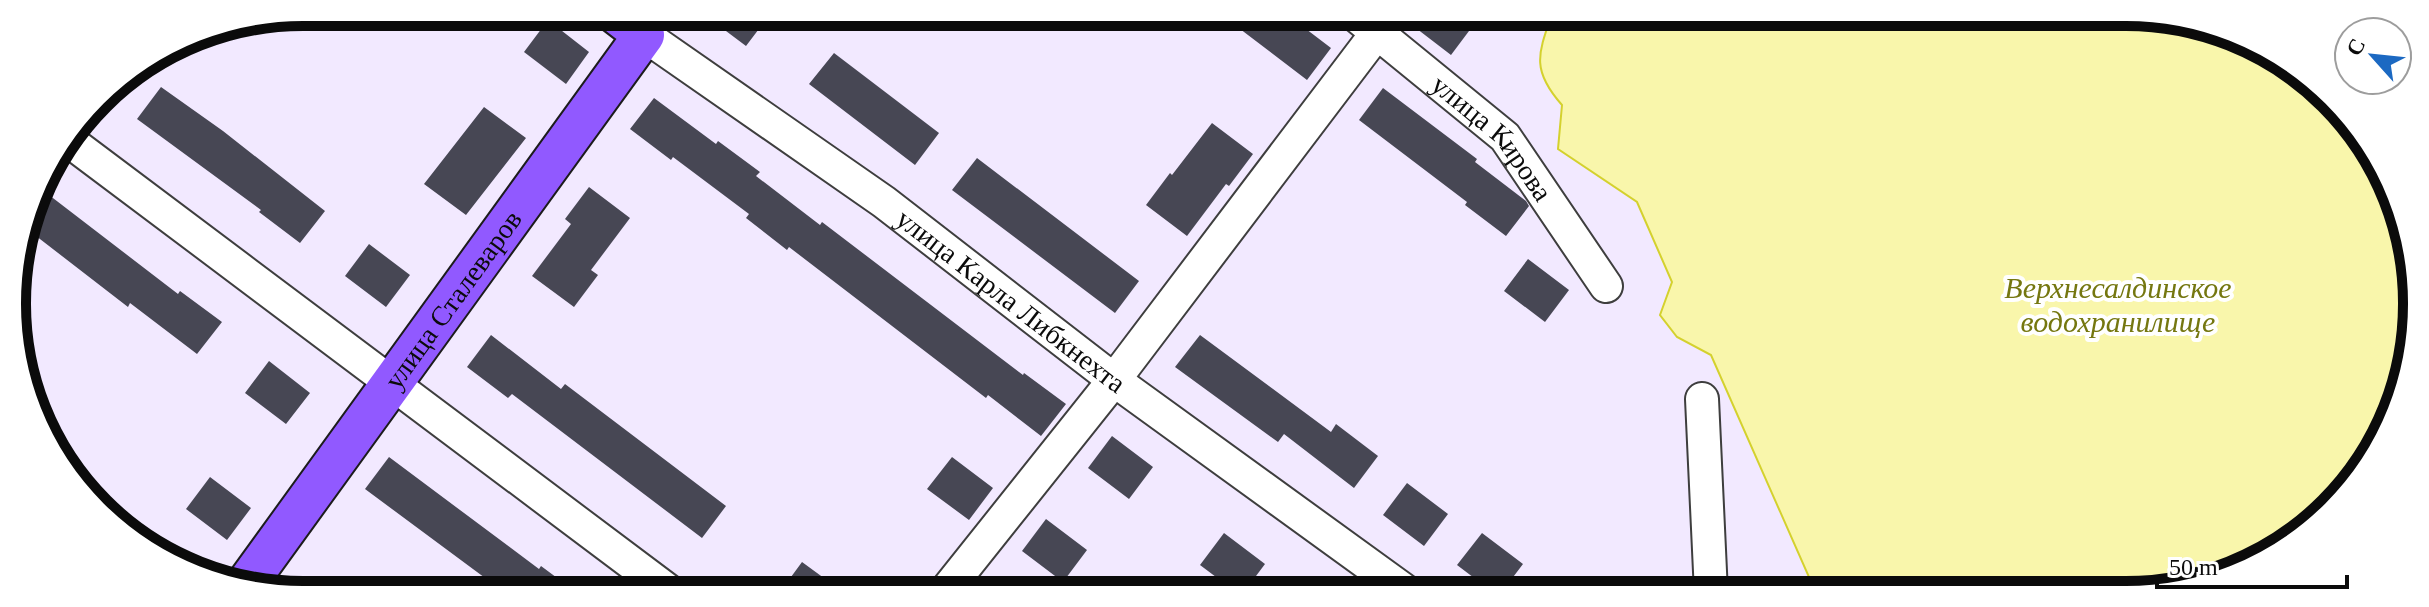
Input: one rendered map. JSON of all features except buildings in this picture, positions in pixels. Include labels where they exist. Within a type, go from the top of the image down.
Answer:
[{"type":"main road","name":"улица Сталеваров","points":[[252,576],[391,384],[635,27]]},
{"type":"street","points":[[954,581],[1114,380],[1383,26]]},
{"type":"street","name":"улица Кирова","points":[[1390,26],[1505,137],[1606,286]]},
{"type":"street","name":"улица Карла Либкнехта","points":[[649,27],[884,202],[1114,380],[1391,581]]},
{"type":"street","points":[[76,146],[655,581]]},
{"type":"street","points":[[1702,399],[1710,581]]},
{"type":"water","name":"Верхнесалдинское водохранилище","points":[[1548,26],[2126,26],[2162,28],[2197,35],[2232,47],[2280,73],[2334,121],[2366,165],[2388,214],[2398,249],[2402,285],[2401,340],[2388,393],[2374,426],[2346,472],[2308,512],[2280,534],[2248,552],[2197,572],[2162,579],[2126,581],[1811,581],[1711,355],[1677,337],[1660,315],[1672,282],[1637,202],[1558,149],[1562,105],[1545,82],[1540,61]]}]
